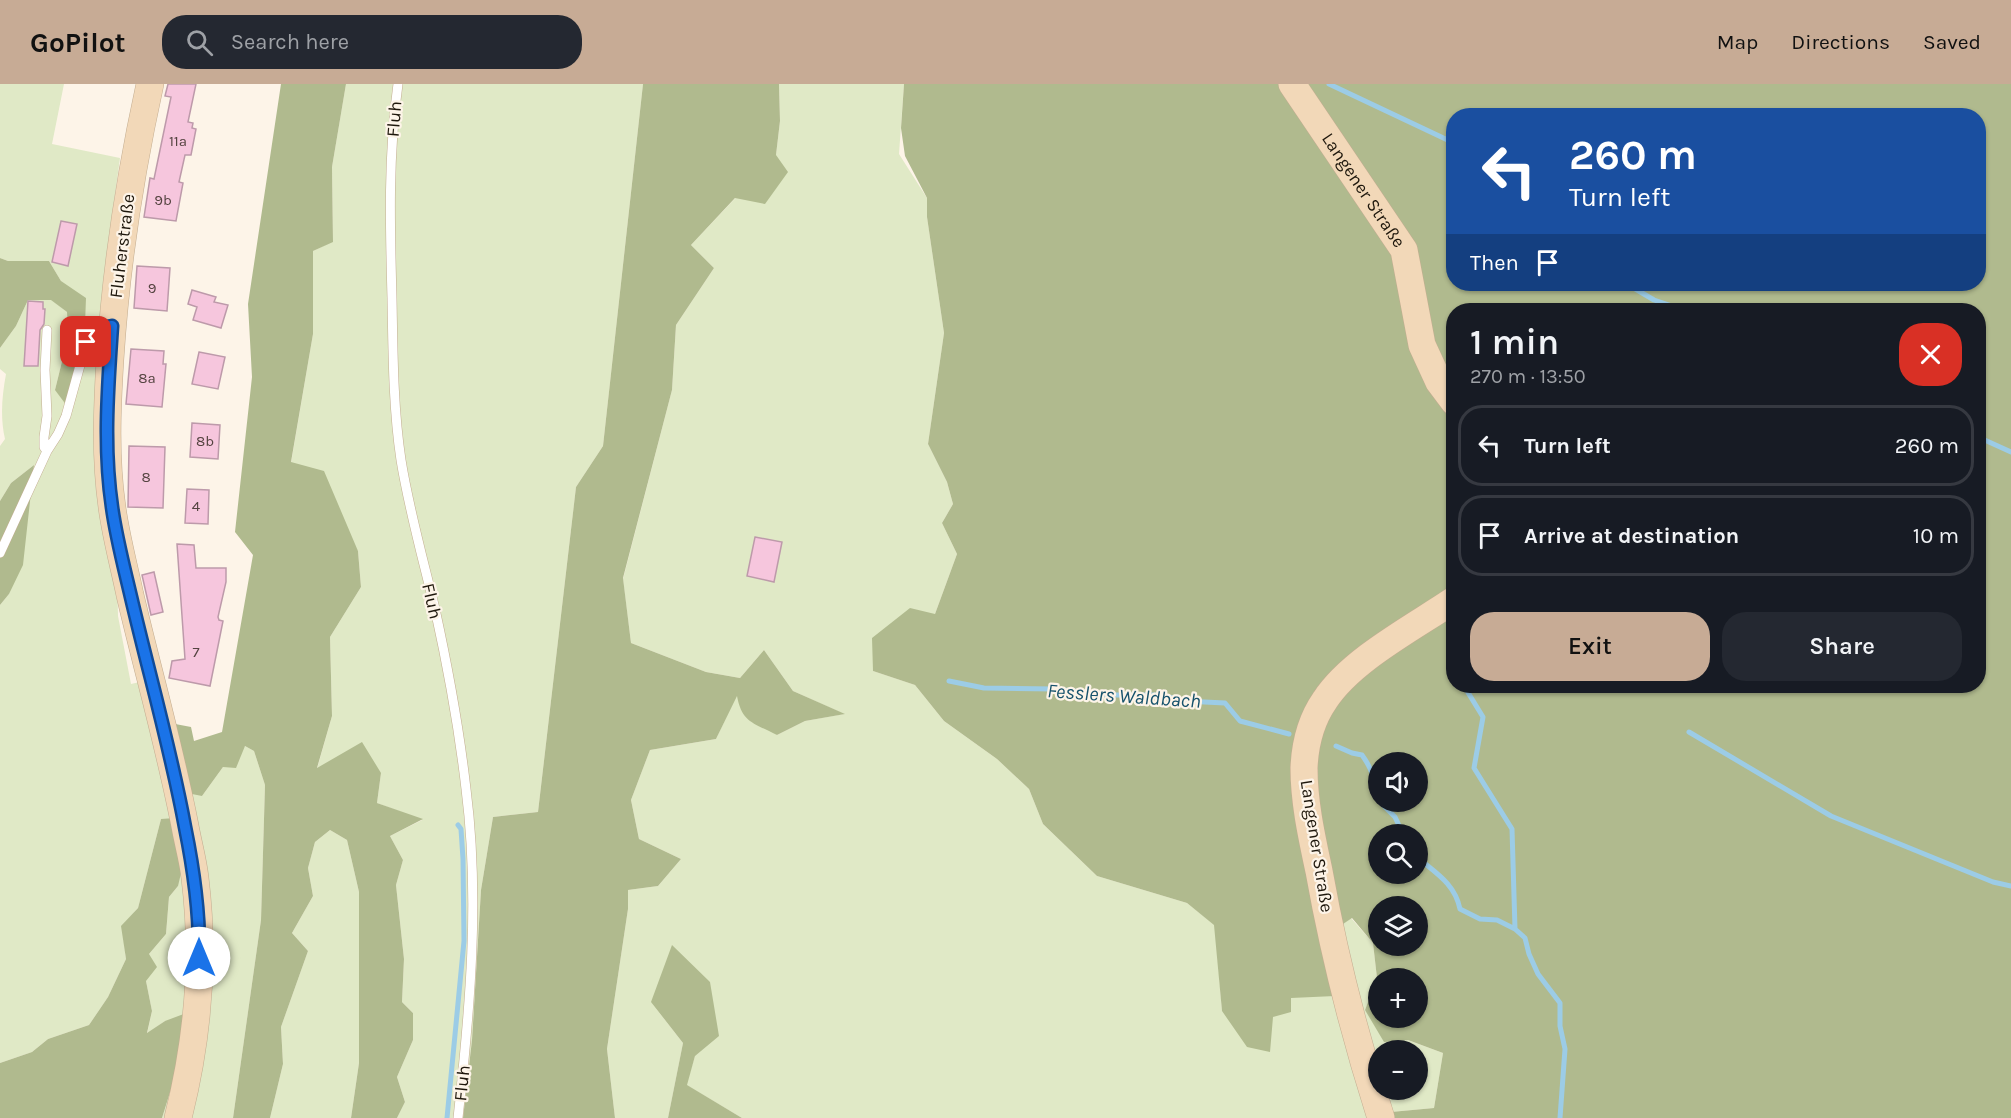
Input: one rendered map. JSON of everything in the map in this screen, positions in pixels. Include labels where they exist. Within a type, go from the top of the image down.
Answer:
[{"type":"street","name":"Fluherstraße","points":[[150,84],[131,177],[112,326],[107,423],[112,508],[143,648],[172,759],[195,877],[200,937],[198,1001],[195,1036],[178,1118]]},
{"type":"street","name":"Langener Straße","points":[[1292,84],[1404,250],[1422,345],[1446,391]]},
{"type":"street","name":"Langener Straße","points":[[1381,1118],[1358,1042],[1322,887],[1305,788],[1306,743],[1324,700],[1340,680],[1367,658],[1446,605]]},
{"type":"lane","name":"Fluh","points":[[398,84],[392,148],[391,192],[396,419],[401,461],[411,511],[437,620],[457,724],[467,791],[473,873],[471,962],[458,1118]]},
{"type":"lane","points":[[0,553],[47,451],[66,416],[89,333],[112,326]]},
{"type":"lane","points":[[46,330],[47,416],[44,447],[47,451]]},
{"type":"green space","points":[[0,84],[64,84],[52,144],[120,158],[103,284],[102,370],[118,616],[131,684],[144,681],[202,796],[223,767],[245,746],[254,751],[265,785],[261,920],[233,1118],[162,1118],[172,1086],[165,1021],[147,1034],[152,1011],[146,981],[149,954],[166,934],[169,897],[178,886],[161,819],[138,908],[122,926],[126,959],[108,997],[89,1025],[48,1039],[32,1052],[0,1063],[0,605],[9,594],[34,465],[11,483],[0,501],[0,446],[5,439],[2,406],[6,374],[0,369],[0,348],[16,326],[28,300],[52,300],[67,312],[68,337],[55,390],[84,351],[61,281],[49,261],[8,261],[0,258]]},
{"type":"green space","points":[[281,84],[346,84],[332,167],[333,242],[313,251],[313,334],[291,462],[324,471],[358,551],[361,587],[330,637],[332,716],[317,768],[362,742],[381,773],[377,803],[423,819],[390,836],[403,860],[396,885],[404,959],[402,1002],[413,1013],[413,1040],[397,1077],[405,1102],[397,1118],[351,1118],[359,1063],[359,892],[347,840],[330,830],[315,842],[308,868],[313,896],[292,933],[308,951],[281,1027],[283,1064],[270,1118],[233,1118],[261,920],[265,785],[254,751],[245,746],[236,768],[223,767],[202,796],[192,794],[171,755],[170,723],[191,727],[194,741],[222,732],[253,555],[235,532],[252,377],[248,304]]},
{"type":"green space","points":[[346,84],[643,84],[603,446],[576,487],[538,812],[493,817],[481,890],[472,1040],[463,1118],[397,1118],[405,1102],[397,1077],[413,1040],[413,1013],[402,1002],[404,959],[396,885],[403,860],[390,836],[422,820],[377,803],[381,773],[317,769],[332,716],[330,637],[361,587],[358,551],[291,463],[313,334],[313,251],[333,241],[332,167]]},
{"type":"green space","points":[[643,84],[779,84],[780,121],[776,155],[788,172],[765,204],[735,198],[691,245],[714,268],[676,325],[672,390],[623,578],[631,643],[706,672],[740,678],[764,650],[793,691],[845,714],[805,721],[777,735],[750,721],[742,712],[737,696],[716,739],[650,750],[631,800],[639,839],[681,859],[658,886],[628,890],[628,909],[607,1049],[615,1118],[463,1118],[472,1040],[481,890],[493,817],[538,812],[576,487],[603,446]]},
{"type":"green space","points":[[779,84],[904,84],[899,154],[927,198],[927,217],[944,333],[928,444],[947,482],[953,504],[942,523],[957,554],[935,614],[873,671],[915,685],[944,721],[997,759],[1029,789],[1043,824],[1097,876],[1187,903],[1215,925],[1222,1011],[1273,1017],[1291,998],[1325,936],[1351,918],[1368,937],[1368,956],[1374,956],[1376,968],[1368,968],[1368,1002],[1365,1010],[1368,1012],[1368,1028],[1391,1028],[1408,1040],[1368,1040],[1368,1100],[1428,1100],[1428,1047],[1443,1053],[1434,1108],[1391,1112],[1393,1118],[742,1118],[686,1085],[695,1056],[651,1002],[683,1043],[668,1118],[615,1118],[607,1049],[628,909],[628,890],[658,886],[681,859],[639,839],[631,800],[650,750],[716,739],[737,694],[777,735],[805,721],[844,714],[793,691],[764,650],[740,678],[706,672],[631,643],[623,579],[672,390],[676,325],[714,268],[691,245],[776,155],[780,121]]},
{"type":"green space","points":[[904,84],[2011,84],[2011,1118],[1393,1118],[1391,1112],[1434,1108],[1443,1053],[1428,1047],[1428,1040],[1383,1040],[1376,1028],[1428,1028],[1428,968],[1376,968],[1374,956],[1428,956],[1428,896],[1368,896],[1368,937],[1352,918],[1325,936],[1335,996],[1291,998],[1291,1012],[1273,1017],[1270,1052],[1247,1047],[1222,1011],[1214,925],[1187,903],[1097,876],[1043,824],[1029,789],[997,759],[944,721],[915,685],[873,671],[872,638],[910,608],[935,614],[957,554],[942,523],[953,504],[947,482],[928,444],[944,333],[927,217],[927,198],[905,156],[901,128]]},
{"type":"green space","points":[[0,258],[8,261],[49,261],[61,281],[86,298],[84,351],[67,406],[55,390],[68,337],[67,312],[51,300],[28,300],[16,326],[0,348]]},
{"type":"green space","points":[[34,465],[23,565],[9,594],[0,605],[0,501],[11,483]]},
{"type":"green space","points":[[175,818],[182,869],[178,886],[169,897],[166,934],[149,954],[157,967],[146,981],[152,1011],[147,1033],[165,1021],[189,1012],[162,1118],[0,1118],[0,1063],[32,1052],[48,1039],[89,1025],[108,997],[126,959],[121,926],[138,908],[161,819]]},
{"type":"green space","points":[[330,830],[347,840],[359,892],[359,1063],[351,1118],[270,1118],[283,1064],[281,1027],[308,951],[292,933],[313,896],[308,868],[315,842]]},
{"type":"green space","points":[[672,945],[710,982],[719,1036],[695,1056],[687,1085],[742,1118],[668,1118],[683,1043],[651,1002]]},
{"type":"building","points":[[168,84],[196,84],[188,122],[193,123],[192,128],[196,129],[191,155],[185,155],[179,182],[183,183],[176,221],[144,217],[150,178],[154,179],[171,97],[165,96]]},
{"type":"building","points":[[61,221],[77,224],[68,266],[52,262]]},
{"type":"building","points":[[137,266],[170,268],[167,311],[134,308]]},
{"type":"building","points":[[192,290],[216,297],[214,302],[228,305],[221,328],[193,320],[197,307],[188,304]]},
{"type":"building","points":[[28,301],[43,302],[43,309],[45,309],[44,324],[40,330],[38,366],[24,366]]},
{"type":"building","points":[[131,349],[164,351],[163,364],[166,364],[162,407],[126,404]]},
{"type":"building","points":[[199,352],[225,357],[218,389],[192,384]]},
{"type":"building","points":[[192,423],[220,425],[218,459],[190,457]]},
{"type":"building","points":[[129,446],[165,447],[163,508],[128,507]]},
{"type":"building","points":[[187,489],[209,490],[208,524],[185,523]]},
{"type":"building","points":[[755,537],[782,542],[774,582],[747,576]]},
{"type":"building","points":[[177,544],[194,545],[196,568],[226,568],[226,582],[218,617],[223,621],[210,686],[169,678],[172,661],[185,659]]},
{"type":"building","points":[[154,572],[163,612],[151,615],[142,575]]},
{"type":"waterway","points":[[1329,84],[1446,139]]},
{"type":"waterway","points":[[1639,291],[1663,303]]},
{"type":"waterway","points":[[1986,441],[2011,452]]},
{"type":"waterway","name":"Fesslers Waldbach","points":[[949,681],[984,688],[1054,689],[1110,695],[1161,695],[1184,701],[1225,703],[1240,721],[1289,734]]},
{"type":"waterway","points":[[1468,693],[1483,717],[1474,768],[1512,829],[1515,929]]},
{"type":"waterway","points":[[1689,732],[1831,816],[1993,882],[2011,886]]},
{"type":"waterway","name":"Fesslers Waldbach","points":[[1336,746],[1362,755],[1368,765]]},
{"type":"waterway","name":"Fesslers Waldbach","points":[[1390,812],[1398,824]]},
{"type":"waterway","points":[[447,1118],[464,941],[463,859],[461,829],[458,825]]},
{"type":"waterway","name":"Fesslers Waldbach","points":[[1428,866],[1449,886],[1460,909],[1480,919],[1497,920],[1515,929],[1525,938],[1538,974],[1560,1003],[1560,1026],[1565,1049],[1560,1118]]},
{"type":"route","points":[[86,342],[89,333],[112,326],[107,445],[112,508],[182,808],[195,877],[200,937],[199,958]]}]
